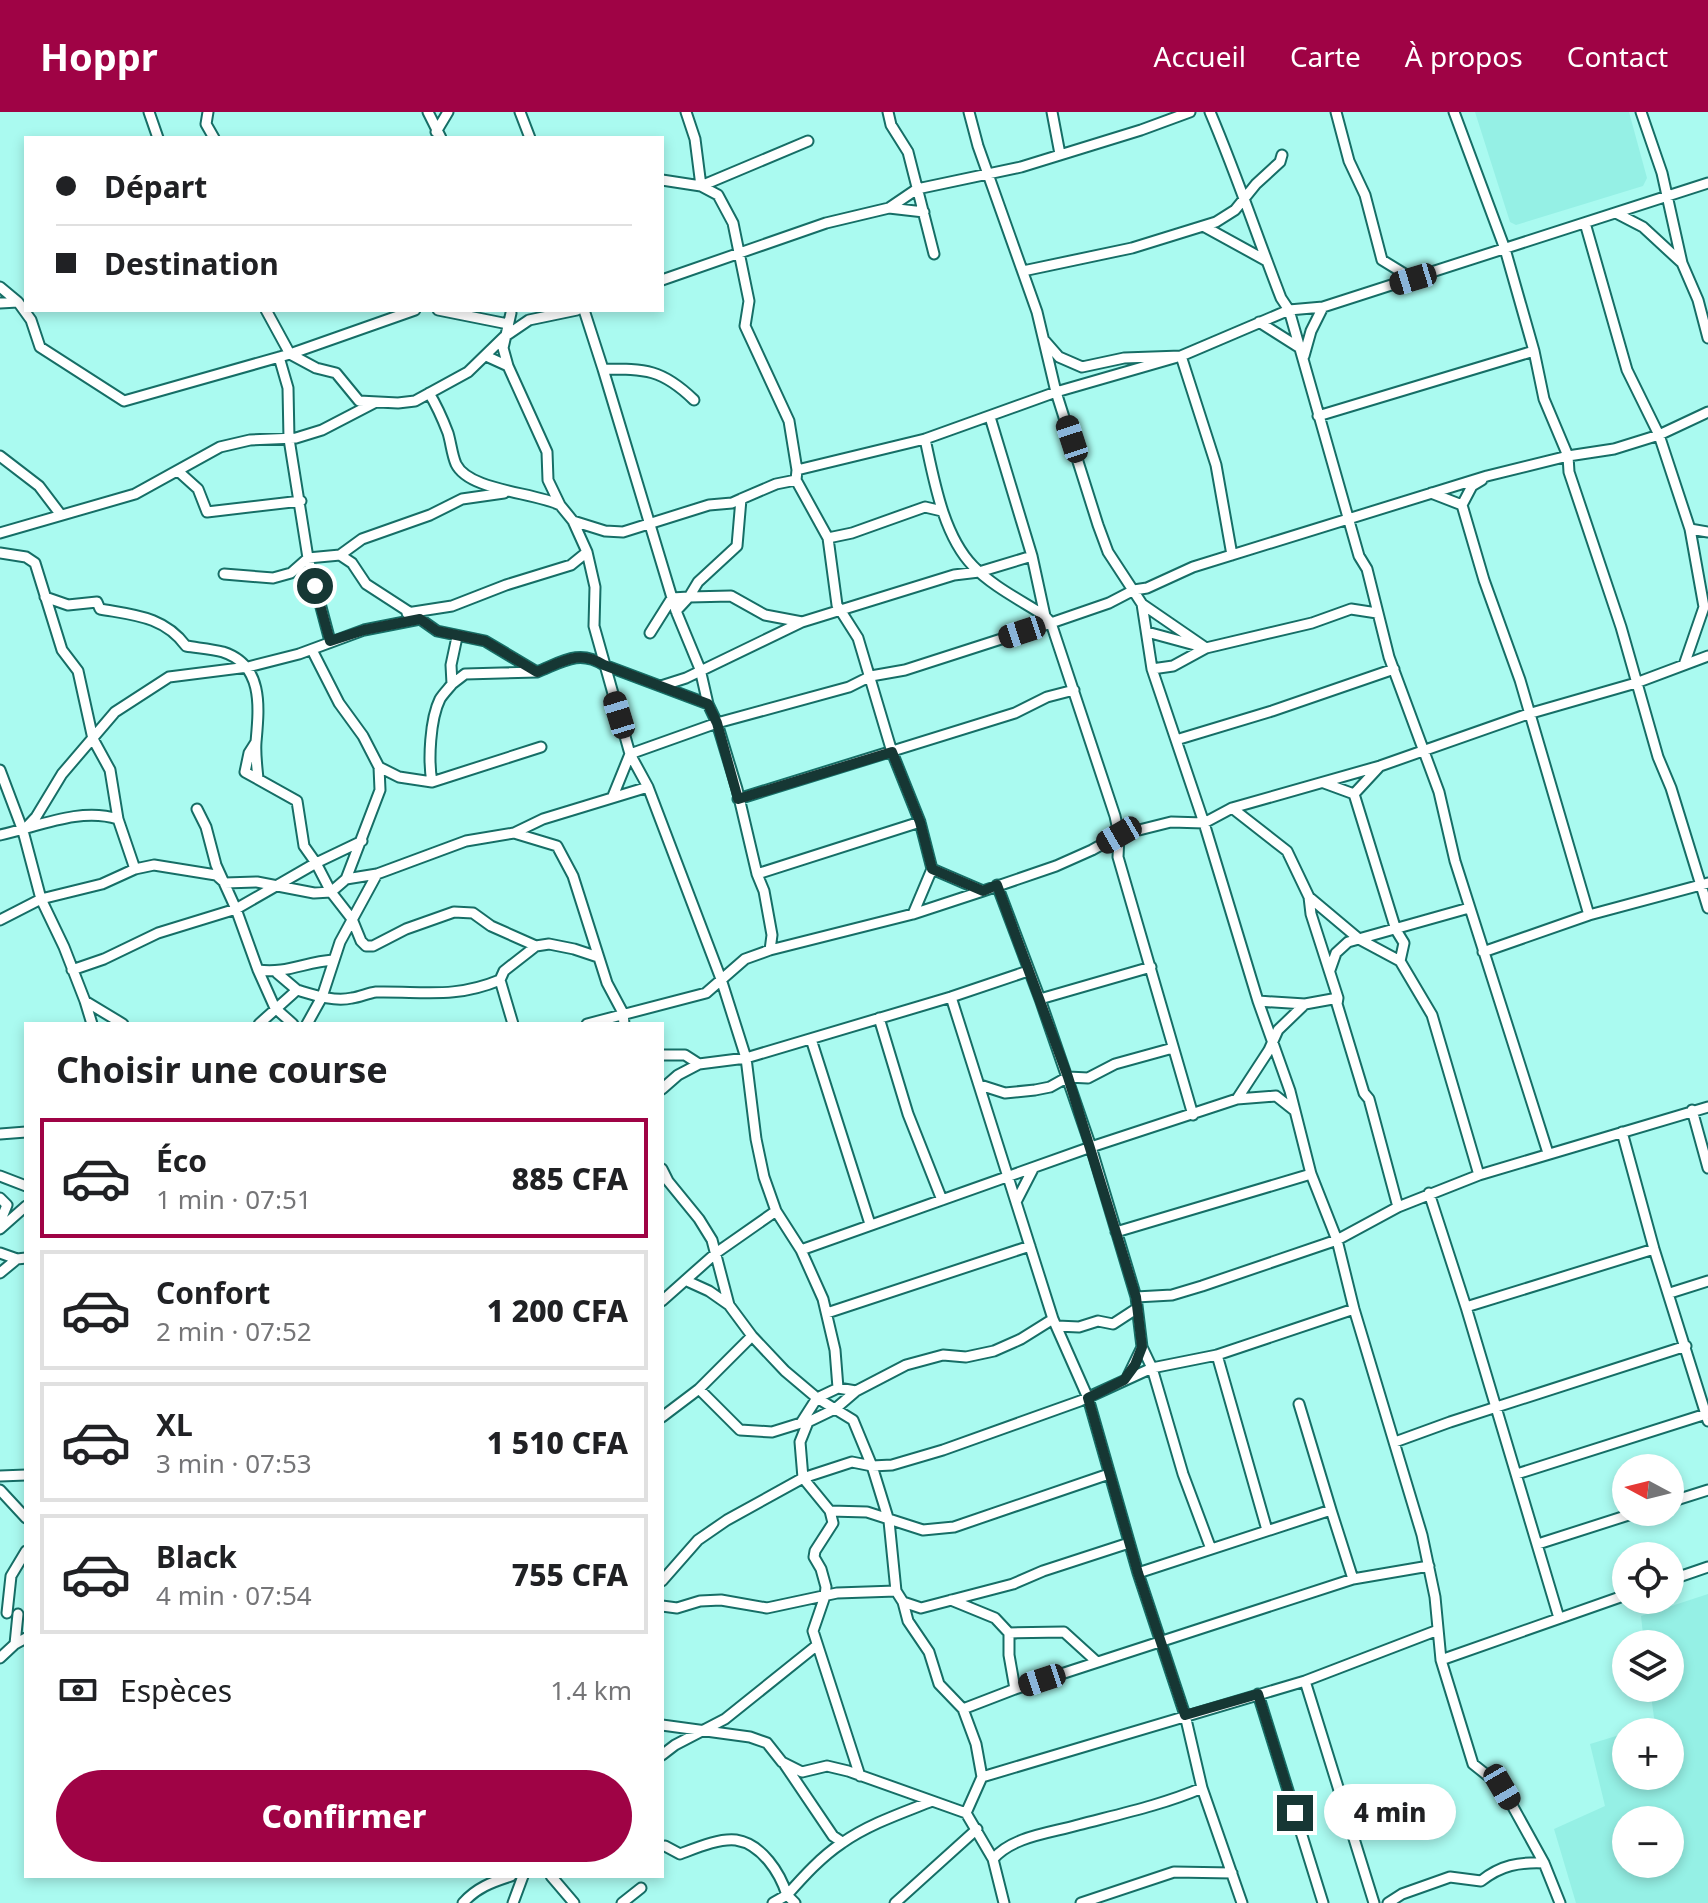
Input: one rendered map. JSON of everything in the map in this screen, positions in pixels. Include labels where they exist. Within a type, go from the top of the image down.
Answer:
[{"type":"street","points":[[149,112],[157,136]]},
{"type":"street","points":[[208,112],[206,124],[213,136]]},
{"type":"street","points":[[428,112],[438,135]]},
{"type":"street","points":[[520,112],[529,136]]},
{"type":"street","points":[[686,112],[695,139],[701,186]]},
{"type":"street","points":[[888,112],[891,125],[908,152],[934,254]]},
{"type":"street","points":[[969,112],[978,146],[990,172],[1023,271],[1056,392],[1108,552],[1142,604],[1148,656],[1295,1111],[1311,1174],[1337,1240],[1429,1566],[1441,1660],[1473,1764],[1502,1787],[1544,1863],[1560,1903]]},
{"type":"street","points":[[1052,112],[1060,154]]},
{"type":"street","points":[[664,279],[801,230],[889,208],[917,189],[1021,167],[1190,112]]},
{"type":"street","points":[[1210,112],[1281,298],[1289,310],[1359,556],[1367,569],[1394,669],[1439,792],[1451,849],[1548,1153]]},
{"type":"street","points":[[1336,112],[1349,161],[1365,195],[1382,260],[1413,279]]},
{"type":"street","points":[[1454,112],[1505,249],[1534,351],[1544,399],[1568,456],[1569,472],[1621,627],[1658,757],[1704,884],[1708,908]]},
{"type":"street","points":[[1641,112],[1668,194],[1682,263]]},
{"type":"street","points":[[438,135],[450,113]]},
{"type":"street","points":[[701,186],[808,141]]},
{"type":"street","points":[[1023,271],[1132,248],[1205,227],[1227,216],[1244,201],[1256,184],[1280,162],[1282,155]]},
{"type":"street","points":[[664,180],[701,186],[718,195],[733,223],[749,301],[745,326],[789,421],[796,475],[828,538],[840,610],[858,638],[892,752],[920,822],[932,869],[913,914]]},
{"type":"street","points":[[573,521],[605,531],[623,532],[709,505],[732,503],[796,475],[925,439],[1056,392],[1181,356],[1289,310],[1323,307],[1708,183]]},
{"type":"street","points":[[889,208],[924,212]]},
{"type":"street","points":[[1616,213],[1643,227],[1682,263],[1703,298],[1708,338]]},
{"type":"street","points":[[1585,223],[1627,370],[1659,435],[1690,529],[1708,619]]},
{"type":"street","points":[[1205,227],[1266,260]]},
{"type":"street","points":[[0,287],[24,310]]},
{"type":"street","points":[[0,303],[18,302]]},
{"type":"street","points":[[1303,359],[1311,331],[1323,307]]},
{"type":"street","points":[[25,312],[40,347],[124,401],[290,354],[409,312]]},
{"type":"street","points":[[267,312],[290,354],[316,368],[336,373],[359,401],[374,403],[415,401],[468,372],[504,337],[529,320],[567,312]]},
{"type":"street","points":[[448,312],[508,324]]},
{"type":"street","points":[[510,312],[504,337],[504,355],[547,452],[548,480],[560,505],[573,521],[587,552],[595,587],[594,626],[630,754],[648,787],[721,979],[746,1058],[764,1177],[776,1211],[801,1250],[827,1313],[835,1350],[838,1388]]},
{"type":"street","points":[[512,312],[529,320]]},
{"type":"street","points":[[585,312],[676,611],[700,669],[708,704],[717,723],[764,891],[771,924],[770,950]]},
{"type":"street","points":[[1259,322],[1300,348]]},
{"type":"street","points":[[1044,341],[1059,357],[1082,367],[1124,358],[1181,356]]},
{"type":"street","points":[[1318,416],[1534,351]]},
{"type":"street","points":[[486,356],[508,366]]},
{"type":"street","points":[[1181,356],[1216,465],[1232,555]]},
{"type":"street","points":[[279,357],[288,388],[289,439],[308,558],[330,641]]},
{"type":"street","points":[[603,369],[632,369],[655,374],[675,381],[694,400]]},
{"type":"street","points":[[429,393],[448,432],[457,466],[467,475],[506,492],[545,497],[560,505]]},
{"type":"street","points":[[0,533],[135,494],[220,447],[250,440],[289,439],[322,430],[374,403]]},
{"type":"street","points":[[613,796],[630,754],[717,723],[849,687],[871,676],[905,670],[1048,620],[1109,603],[1193,567],[1348,518],[1487,476],[1568,456],[1614,449],[1659,435],[1708,412]]},
{"type":"street","points":[[990,417],[1048,620],[1115,816],[1119,835],[1118,857],[1193,1115]]},
{"type":"street","points":[[925,439],[942,511],[960,550],[979,572],[1048,620]]},
{"type":"street","points":[[0,456],[39,486],[61,515]]},
{"type":"street","points":[[178,471],[198,489],[207,512],[301,501]]},
{"type":"street","points":[[1487,476],[1472,486],[1462,505],[1484,580],[1520,680],[1589,915]]},
{"type":"street","points":[[224,574],[273,578],[291,573],[308,558],[340,555],[362,539],[430,515],[462,499],[506,492]]},
{"type":"street","points":[[1431,493],[1462,505]]},
{"type":"street","points":[[676,611],[698,582],[737,546],[741,499]]},
{"type":"street","points":[[828,538],[852,533],[925,507],[942,511]]},
{"type":"street","points":[[1690,529],[1708,532]]},
{"type":"street","points":[[407,613],[452,606],[571,565],[587,552]]},
{"type":"street","points":[[0,553],[26,557],[35,563],[62,650],[78,671],[93,739],[110,770],[118,819],[135,869]]},
{"type":"street","points":[[340,555],[352,563],[366,584],[437,631],[485,641],[537,672]]},
{"type":"street","points":[[661,686],[686,678],[802,622],[954,575],[979,572],[1032,556]]},
{"type":"street","points":[[672,598],[731,596],[765,615],[802,622]]},
{"type":"street","points":[[45,597],[68,605],[97,602],[100,609],[146,616],[176,632],[186,646],[225,652],[248,667],[259,705],[256,742],[249,753],[245,772],[281,789],[297,801],[304,846],[366,946],[373,946],[406,929],[454,912],[473,913],[491,926],[536,946]]},
{"type":"street","points":[[650,633],[672,598]]},
{"type":"street","points":[[1142,604],[1206,648]]},
{"type":"street","points":[[1684,665],[1704,607]]},
{"type":"street","points":[[1152,669],[1173,666],[1206,648],[1312,623],[1351,609],[1377,613]]},
{"type":"street","points":[[23,831],[36,817],[62,774],[115,712],[169,677],[248,667],[312,650],[330,641],[377,627],[420,619]]},
{"type":"street","points":[[1147,632],[1206,648]]},
{"type":"street","points":[[452,684],[451,665],[457,637]]},
{"type":"street","points":[[0,920],[41,899],[102,884],[135,869],[154,865],[216,875],[225,883],[257,882],[314,893],[331,892],[346,879],[362,841],[380,790],[379,767],[363,736],[339,703],[312,650]]},
{"type":"street","points":[[432,782],[428,762],[440,699],[465,674],[537,672],[580,656],[591,657],[604,665],[708,704]]},
{"type":"street","points":[[601,1022],[623,1019],[706,993],[745,959],[770,950],[913,914],[983,891],[1056,866],[1119,835],[1171,822],[1204,823],[1232,808],[1380,766],[1528,714],[1636,683],[1708,656]]},
{"type":"street","points":[[1176,740],[1394,669]]},
{"type":"street","points":[[738,799],[1015,713],[1047,697],[1074,690]]},
{"type":"street","points":[[379,767],[399,777],[432,782],[541,747]]},
{"type":"street","points":[[1354,794],[1380,766]]},
{"type":"street","points":[[0,770],[23,831],[41,899],[91,1022]]},
{"type":"street","points":[[1323,783],[1354,794]]},
{"type":"street","points":[[346,879],[377,874],[466,841],[514,833],[543,819],[648,787]]},
{"type":"street","points":[[1354,794],[1396,930],[1404,943],[1400,961]]},
{"type":"street","points":[[1232,808],[1287,851],[1309,897],[1311,914],[1364,1093],[1369,1099],[1398,1207]]},
{"type":"street","points":[[197,809],[206,827],[216,865],[275,1008],[276,1022]]},
{"type":"street","points":[[0,835],[23,831],[51,819],[103,814],[118,819]]},
{"type":"street","points":[[757,874],[920,822]]},
{"type":"street","points":[[514,833],[557,846],[573,876],[607,983],[623,1019]]},
{"type":"street","points":[[72,970],[104,959],[158,933],[236,909],[316,863],[362,841]]},
{"type":"street","points":[[932,869],[983,891]]},
{"type":"street","points":[[308,1022],[322,997],[333,960],[352,919],[377,874]]},
{"type":"street","points":[[1483,952],[1589,915],[1704,884]]},
{"type":"street","points":[[997,885],[1091,1147],[1136,1297],[1142,1347],[1152,1368],[1183,1474],[1211,1549]]},
{"type":"street","points":[[1309,897],[1359,939],[1400,961],[1432,1015],[1479,1175]]},
{"type":"street","points":[[1329,970],[1336,953],[1348,942],[1469,908]]},
{"type":"street","points":[[512,1022],[500,980],[504,971],[536,946],[549,944],[598,957]]},
{"type":"street","points":[[258,970],[277,973],[313,962],[333,960]]},
{"type":"street","points":[[1040,999],[1151,967]]},
{"type":"street","points":[[664,1087],[678,1075],[699,1064],[746,1058],[1028,971]]},
{"type":"street","points":[[277,973],[297,990],[322,997],[350,999],[373,992],[457,993],[500,980]]},
{"type":"street","points":[[261,1022],[297,990]]},
{"type":"street","points":[[706,993],[727,1000]]},
{"type":"street","points":[[951,997],[1055,1323],[1088,1398],[1138,1573],[1185,1715],[1202,1788],[1242,1903]]},
{"type":"street","points":[[1258,1001],[1305,1004],[1338,998]]},
{"type":"street","points":[[85,1001],[120,1022]]},
{"type":"street","points":[[1237,1099],[1269,1050],[1278,1030],[1305,1004]]},
{"type":"street","points":[[275,1008],[291,1022]]},
{"type":"street","points":[[879,1018],[908,1114],[942,1200]]},
{"type":"street","points":[[811,1039],[870,1224]]},
{"type":"street","points":[[980,1085],[1005,1093],[1021,1093],[1050,1087],[1068,1077],[1088,1078],[1115,1064],[1173,1048]]},
{"type":"street","points":[[664,1055],[685,1055],[699,1064]]},
{"type":"street","points":[[801,1250],[1091,1147],[1237,1099],[1276,1096],[1295,1111]]},
{"type":"street","points":[[1136,1297],[1172,1295],[1337,1240],[1398,1207],[1479,1175],[1708,1107]]},
{"type":"street","points":[[1692,1110],[1708,1168]]},
{"type":"street","points":[[0,1134],[24,1132]]},
{"type":"street","points":[[1517,1474],[1707,1418],[1654,1249],[1622,1132]]},
{"type":"street","points":[[1017,1200],[1033,1169]]},
{"type":"street","points":[[1116,1232],[1311,1174]]},
{"type":"street","points":[[0,1176],[24,1185]]},
{"type":"street","points":[[665,1183],[699,1219],[716,1253],[729,1305]]},
{"type":"street","points":[[1429,1193],[1559,1618]]},
{"type":"street","points":[[0,1222],[4,1202],[24,1210]]},
{"type":"street","points":[[0,1229],[24,1211]]},
{"type":"street","points":[[664,1299],[716,1253],[776,1211]]},
{"type":"street","points":[[827,1313],[1030,1246]]},
{"type":"street","points":[[1466,1307],[1654,1249]]},
{"type":"street","points":[[0,1253],[22,1258]]},
{"type":"street","points":[[0,1273],[22,1258]]},
{"type":"street","points":[[687,1281],[729,1305],[752,1336],[785,1371],[817,1398],[853,1420],[872,1466],[889,1521],[896,1591],[903,1602],[908,1621],[929,1652],[939,1684],[963,1709],[976,1744],[982,1777],[966,1813]]},
{"type":"street","points":[[1670,1293],[1708,1281]]},
{"type":"street","points":[[860,1776],[813,1631],[825,1596],[815,1551],[833,1523],[830,1511],[803,1478],[800,1442],[808,1422],[835,1409],[856,1391],[906,1365],[943,1355],[966,1357],[994,1351],[1055,1323],[1079,1327],[1098,1321],[1113,1324],[1136,1309]]},
{"type":"street","points":[[664,1579],[698,1540],[727,1520],[803,1478],[852,1462],[872,1466],[892,1465],[943,1450],[1088,1398],[1152,1368],[1217,1355],[1354,1309]]},
{"type":"street","points":[[664,1415],[699,1389],[752,1336]]},
{"type":"street","points":[[1395,1442],[1686,1346]]},
{"type":"street","points":[[1124,1380],[1135,1365],[1142,1347]]},
{"type":"street","points":[[1217,1355],[1267,1530]]},
{"type":"street","points":[[699,1389],[740,1430],[772,1432],[801,1423],[817,1398],[838,1388],[856,1391]]},
{"type":"street","points":[[1299,1404],[1353,1579]]},
{"type":"street","points":[[830,1511],[867,1512],[923,1530],[954,1527],[1109,1474]]},
{"type":"street","points":[[0,1476],[24,1475]]},
{"type":"street","points":[[0,1490],[24,1516]]},
{"type":"street","points":[[1684,1498],[1708,1490]]},
{"type":"street","points":[[1138,1573],[1331,1510]]},
{"type":"street","points":[[1538,1544],[1612,1520]]},
{"type":"street","points":[[903,1602],[921,1608],[1013,1584],[1129,1543]]},
{"type":"street","points":[[15,1644],[11,1576],[24,1554]]},
{"type":"street","points":[[963,1709],[1015,1689],[1353,1579],[1429,1566]]},
{"type":"street","points":[[1684,1575],[1708,1567]]},
{"type":"street","points":[[664,1606],[677,1608],[700,1601],[721,1600],[767,1608],[837,1593],[896,1591]]},
{"type":"street","points":[[951,1600],[995,1618],[1009,1633],[1015,1689]]},
{"type":"street","points":[[1441,1660],[1612,1600]]},
{"type":"street","points":[[982,1777],[1305,1681],[1438,1630]]},
{"type":"street","points":[[1009,1633],[1064,1632],[1097,1662]]},
{"type":"street","points":[[0,1658],[24,1639]]},
{"type":"street","points":[[664,1754],[736,1711],[816,1646]]},
{"type":"street","points":[[1305,1681],[1374,1903]]},
{"type":"street","points":[[1258,1694],[1323,1903]]},
{"type":"street","points":[[664,1725],[742,1736],[767,1743],[833,1836],[842,1842]]},
{"type":"street","points":[[782,1762],[802,1772],[827,1766],[966,1813],[993,1859],[1004,1903]]},
{"type":"street","points":[[993,1859],[1001,1850],[1054,1830],[1162,1803],[1202,1788]]},
{"type":"street","points":[[773,1903],[787,1895],[842,1842],[882,1821],[933,1801]]},
{"type":"street","points":[[895,1903],[977,1829]]},
{"type":"street","points":[[665,1846],[680,1854],[735,1840],[748,1844],[771,1862],[782,1879],[787,1895],[795,1903]]},
{"type":"street","points":[[1388,1903],[1402,1894],[1450,1877],[1481,1881],[1494,1870],[1520,1862],[1544,1863]]},
{"type":"street","points":[[1081,1903],[1174,1872],[1232,1873]]},
{"type":"street","points":[[463,1903],[487,1884],[510,1878]]},
{"type":"street","points":[[513,1903],[518,1878]]},
{"type":"street","points":[[553,1878],[574,1903]]},
{"type":"street","points":[[622,1903],[641,1888]]},
{"type":"shaded area","points":[[1475,112],[1629,112],[1647,178],[1643,186],[1516,225],[1510,222]]},
{"type":"shaded area","points":[[1708,1594],[1708,1903],[1576,1903],[1554,1829],[1605,1806],[1590,1744],[1612,1737],[1612,1790],[1684,1790],[1684,1718],[1654,1718],[1652,1702],[1684,1702],[1684,1630],[1642,1630],[1641,1616],[1684,1614],[1684,1602]]},
{"type":"route","points":[[315,586],[330,641],[364,630],[420,619],[437,631],[495,645],[537,672],[573,657],[591,657],[604,665],[708,704],[717,723],[738,799],[892,752],[920,822],[932,869],[983,891],[997,885],[1091,1147],[1136,1297],[1142,1347],[1131,1373],[1124,1380],[1088,1398],[1138,1573],[1185,1715],[1258,1694],[1295,1813]]}]
